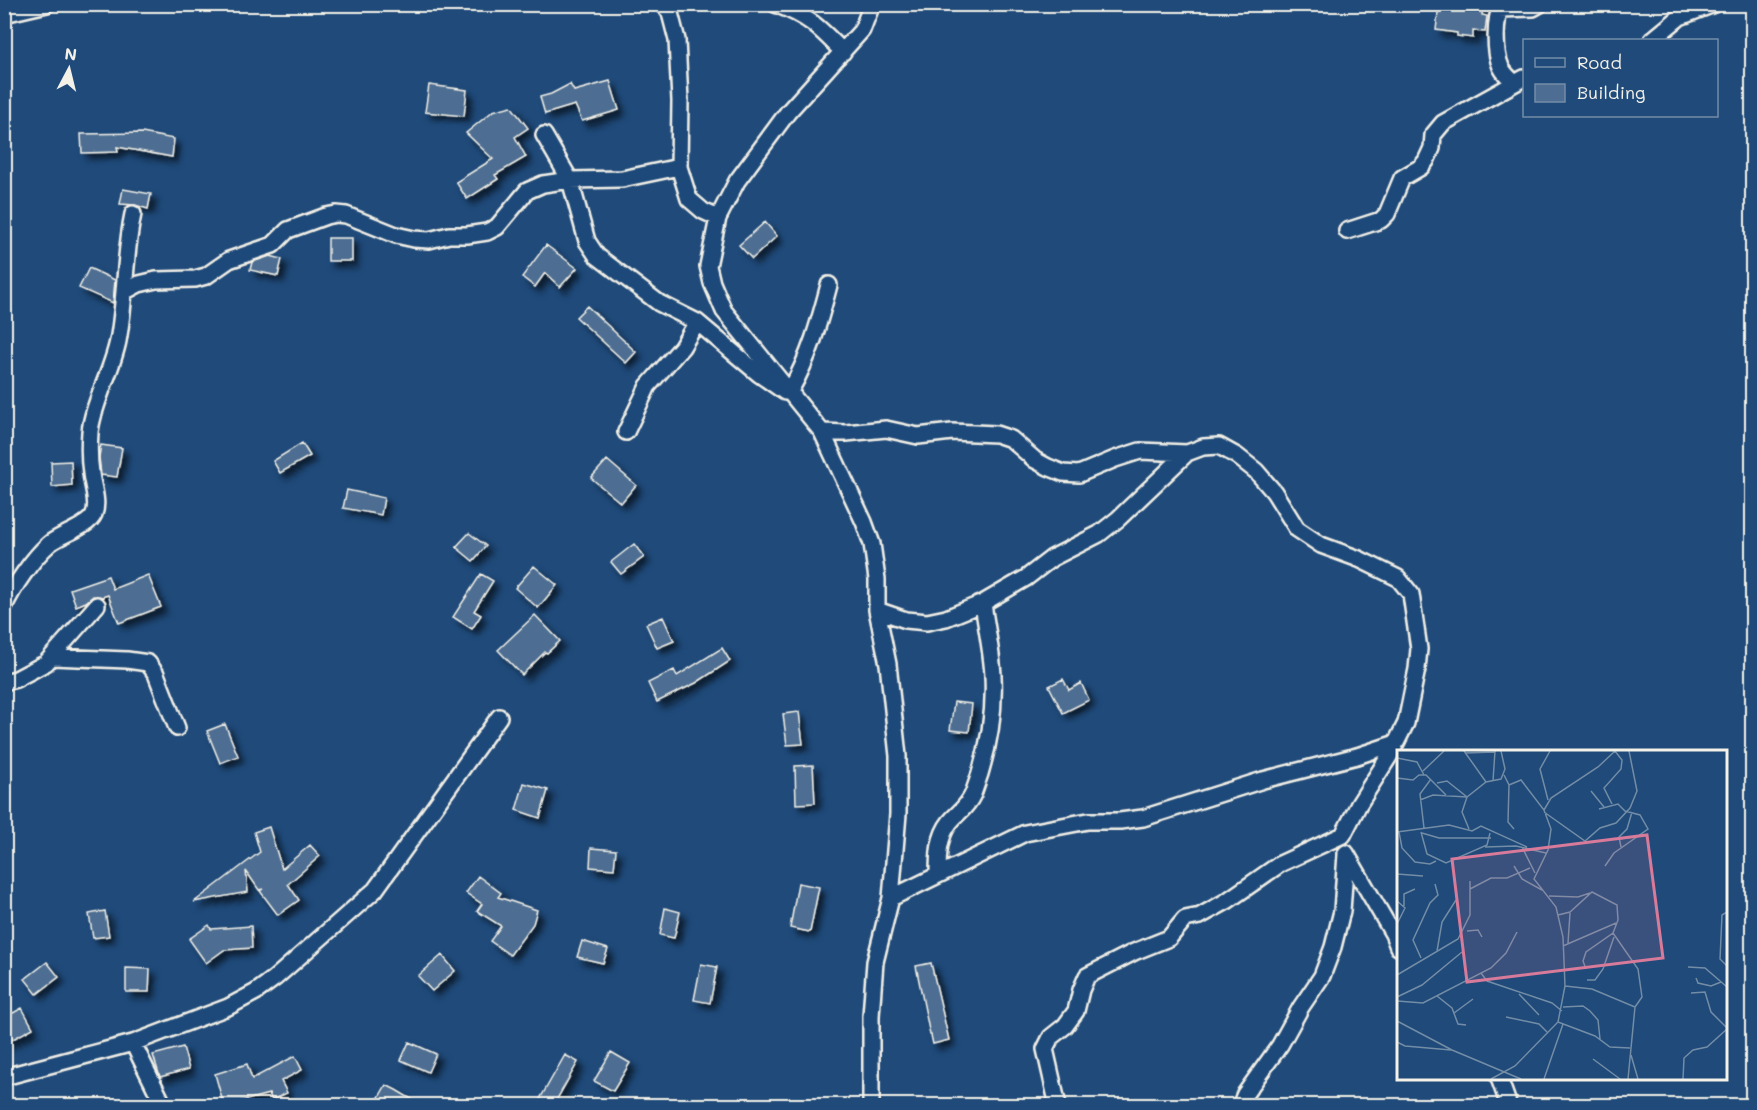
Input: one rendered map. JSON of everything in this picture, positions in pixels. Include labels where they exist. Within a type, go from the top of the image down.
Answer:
[{"type":"street","points":[[4,14],[47,4]]},
{"type":"street","points":[[664,4],[670,13],[677,40],[680,101],[679,167],[689,199],[703,212],[718,218]]},
{"type":"street","points":[[775,4],[818,26],[843,52]]},
{"type":"street","points":[[871,1106],[871,1016],[875,962],[891,898],[898,814],[898,756],[888,664],[877,610],[877,579],[872,544],[822,432],[724,310],[712,283],[708,266],[718,218],[737,181],[788,112],[862,30],[872,4]]},
{"type":"street","points":[[1519,80],[1505,74],[1498,57],[1497,34],[1500,7],[1533,8],[1540,4]]},
{"type":"street","points":[[1653,39],[1680,17],[1706,6]]},
{"type":"street","points":[[1347,231],[1381,220],[1387,214],[1402,178],[1421,167],[1426,161],[1432,148],[1433,135],[1443,123],[1519,80]]},
{"type":"street","points":[[544,135],[570,180],[586,241],[597,256],[658,303],[697,322],[759,374],[795,396]]},
{"type":"street","points":[[124,292],[139,284],[156,280],[195,279],[206,276],[229,260],[273,245],[288,230],[326,216],[346,215],[396,235],[429,240],[449,235],[487,231],[504,221],[527,191],[543,184],[570,180],[622,179],[679,167]]},
{"type":"street","points":[[4,607],[22,578],[49,543],[86,522],[94,514],[95,501],[89,456],[90,430],[118,342],[133,214]]},
{"type":"street","points":[[795,396],[829,285]]},
{"type":"street","points":[[626,432],[648,386],[682,347],[697,322]]},
{"type":"street","points":[[822,432],[846,433],[886,429],[918,436],[952,432],[996,434],[1011,439],[1035,460],[1048,467],[1063,473],[1079,474],[1140,451],[1187,453],[1203,447],[1219,446],[1256,471],[1274,492],[1297,529],[1321,545],[1359,559],[1398,578],[1411,594],[1419,649],[1406,723],[1343,835],[1346,854],[1342,911],[1333,947],[1323,976],[1301,1006],[1280,1045],[1245,1094],[1240,1106]]},
{"type":"street","points":[[877,610],[906,620],[927,622],[946,618],[983,603],[1026,578],[1052,558],[1099,534],[1118,519],[1187,453]]},
{"type":"street","points":[[938,875],[942,836],[950,822],[962,812],[972,796],[978,778],[993,705],[993,673],[983,603]]},
{"type":"street","points":[[4,682],[16,679],[46,663],[97,605]]},
{"type":"street","points":[[52,657],[148,663],[156,674],[177,728]]},
{"type":"street","points":[[4,1077],[134,1043],[228,1007],[256,992],[375,890],[499,717]]},
{"type":"street","points":[[891,898],[1025,834],[1088,820],[1120,821],[1143,818],[1263,780],[1357,756],[1395,743]]},
{"type":"street","points":[[1058,1106],[1045,1049],[1051,1037],[1065,1026],[1076,1011],[1087,976],[1134,952],[1169,938],[1185,919],[1200,916],[1227,901],[1280,864],[1343,835]]},
{"type":"street","points":[[1346,854],[1394,934],[1397,944]]},
{"type":"street","points":[[134,1043],[164,1106]]},
{"type":"street","points":[[1500,1080],[1509,1106]]},
{"type":"building","points":[[1439,4],[1483,4],[1482,15],[1487,16],[1485,32],[1473,31],[1473,38],[1436,30]]},
{"type":"building","points":[[610,81],[619,110],[582,121],[575,105],[545,114],[540,97],[570,84],[574,91]]},
{"type":"building","points":[[429,85],[467,90],[464,116],[425,112]]},
{"type":"building","points":[[511,106],[528,128],[515,137],[526,157],[495,175],[498,179],[467,199],[456,182],[493,159],[466,133],[493,111]]},
{"type":"building","points":[[142,133],[174,139],[172,157],[117,147],[118,152],[82,153],[81,134]]},
{"type":"building","points":[[123,189],[151,194],[148,209],[120,204]]},
{"type":"building","points":[[765,222],[777,236],[752,259],[739,245]]},
{"type":"building","points":[[328,238],[352,238],[352,261],[328,261]]},
{"type":"building","points":[[546,245],[577,268],[560,287],[545,273],[535,287],[522,277]]},
{"type":"building","points":[[270,256],[282,259],[278,276],[250,270],[252,262]]},
{"type":"building","points":[[89,268],[115,280],[113,303],[79,288]]},
{"type":"building","points":[[587,306],[636,352],[626,363],[576,317]]},
{"type":"building","points":[[302,443],[310,456],[280,473],[273,461]]},
{"type":"building","points":[[101,445],[122,448],[117,477],[101,475],[99,457]]},
{"type":"building","points":[[607,460],[636,485],[621,503],[591,478]]},
{"type":"building","points":[[71,461],[72,485],[52,487],[51,462]]},
{"type":"building","points":[[347,490],[384,498],[381,515],[343,508]]},
{"type":"building","points":[[469,533],[486,546],[473,561],[456,547]]},
{"type":"building","points":[[634,544],[644,557],[621,574],[611,562]]},
{"type":"building","points":[[534,566],[557,585],[538,608],[515,588]]},
{"type":"building","points":[[481,574],[493,581],[474,611],[481,615],[472,629],[453,617]]},
{"type":"building","points":[[148,575],[161,607],[119,623],[108,595],[93,596],[76,606],[70,589],[108,576],[113,589]]},
{"type":"building","points":[[535,615],[560,641],[547,653],[545,652],[522,675],[498,650]]},
{"type":"building","points":[[663,617],[674,641],[657,648],[646,624]]},
{"type":"building","points":[[722,648],[730,661],[696,683],[657,702],[648,683],[674,670],[677,676]]},
{"type":"building","points":[[1063,679],[1069,690],[1081,683],[1089,700],[1063,713],[1049,686]]},
{"type":"building","points":[[954,702],[972,704],[969,732],[950,730]]},
{"type":"building","points":[[799,712],[803,744],[787,745],[783,714]]},
{"type":"building","points":[[225,724],[238,756],[220,763],[207,731]]},
{"type":"building","points":[[813,765],[815,803],[796,804],[795,766]]},
{"type":"building","points":[[524,783],[548,790],[540,818],[516,810]]},
{"type":"building","points":[[269,827],[282,869],[310,845],[320,856],[288,884],[299,900],[278,915],[260,891],[263,889],[259,890],[246,871],[248,892],[194,902],[260,852],[254,832]]},
{"type":"building","points":[[591,848],[616,850],[614,869],[590,867]]},
{"type":"building","points":[[478,876],[501,893],[498,897],[537,910],[533,924],[510,955],[490,941],[501,926],[477,911],[482,904],[466,893]]},
{"type":"building","points":[[798,883],[819,887],[810,932],[790,928]]},
{"type":"building","points":[[665,908],[680,912],[674,938],[660,935]]},
{"type":"building","points":[[105,911],[109,936],[93,938],[89,914]]},
{"type":"building","points":[[209,925],[211,929],[251,926],[252,948],[224,950],[206,963],[189,939]]},
{"type":"building","points":[[582,941],[608,949],[603,963],[577,957]]},
{"type":"building","points":[[442,955],[455,971],[432,991],[418,976]]},
{"type":"building","points":[[47,962],[59,977],[37,994],[25,979]]},
{"type":"building","points":[[931,963],[949,1040],[933,1044],[916,966]]},
{"type":"building","points":[[701,964],[717,967],[710,1003],[694,1000]]},
{"type":"building","points":[[126,968],[150,969],[149,992],[126,992]]},
{"type":"building","points":[[22,1008],[33,1028],[4,1044],[4,1018]]},
{"type":"building","points":[[409,1042],[436,1054],[428,1072],[401,1060]]},
{"type":"building","points":[[183,1047],[189,1069],[160,1077],[153,1055]]},
{"type":"building","points":[[611,1052],[630,1063],[613,1091],[594,1081]]},
{"type":"building","points":[[565,1055],[578,1062],[551,1106],[540,1099]]},
{"type":"building","points":[[295,1056],[302,1070],[281,1081],[287,1093],[272,1100],[269,1094],[224,1106],[215,1074],[247,1064],[252,1079]]},
{"type":"building","points":[[386,1085],[396,1090],[423,1106],[374,1106]]}]
